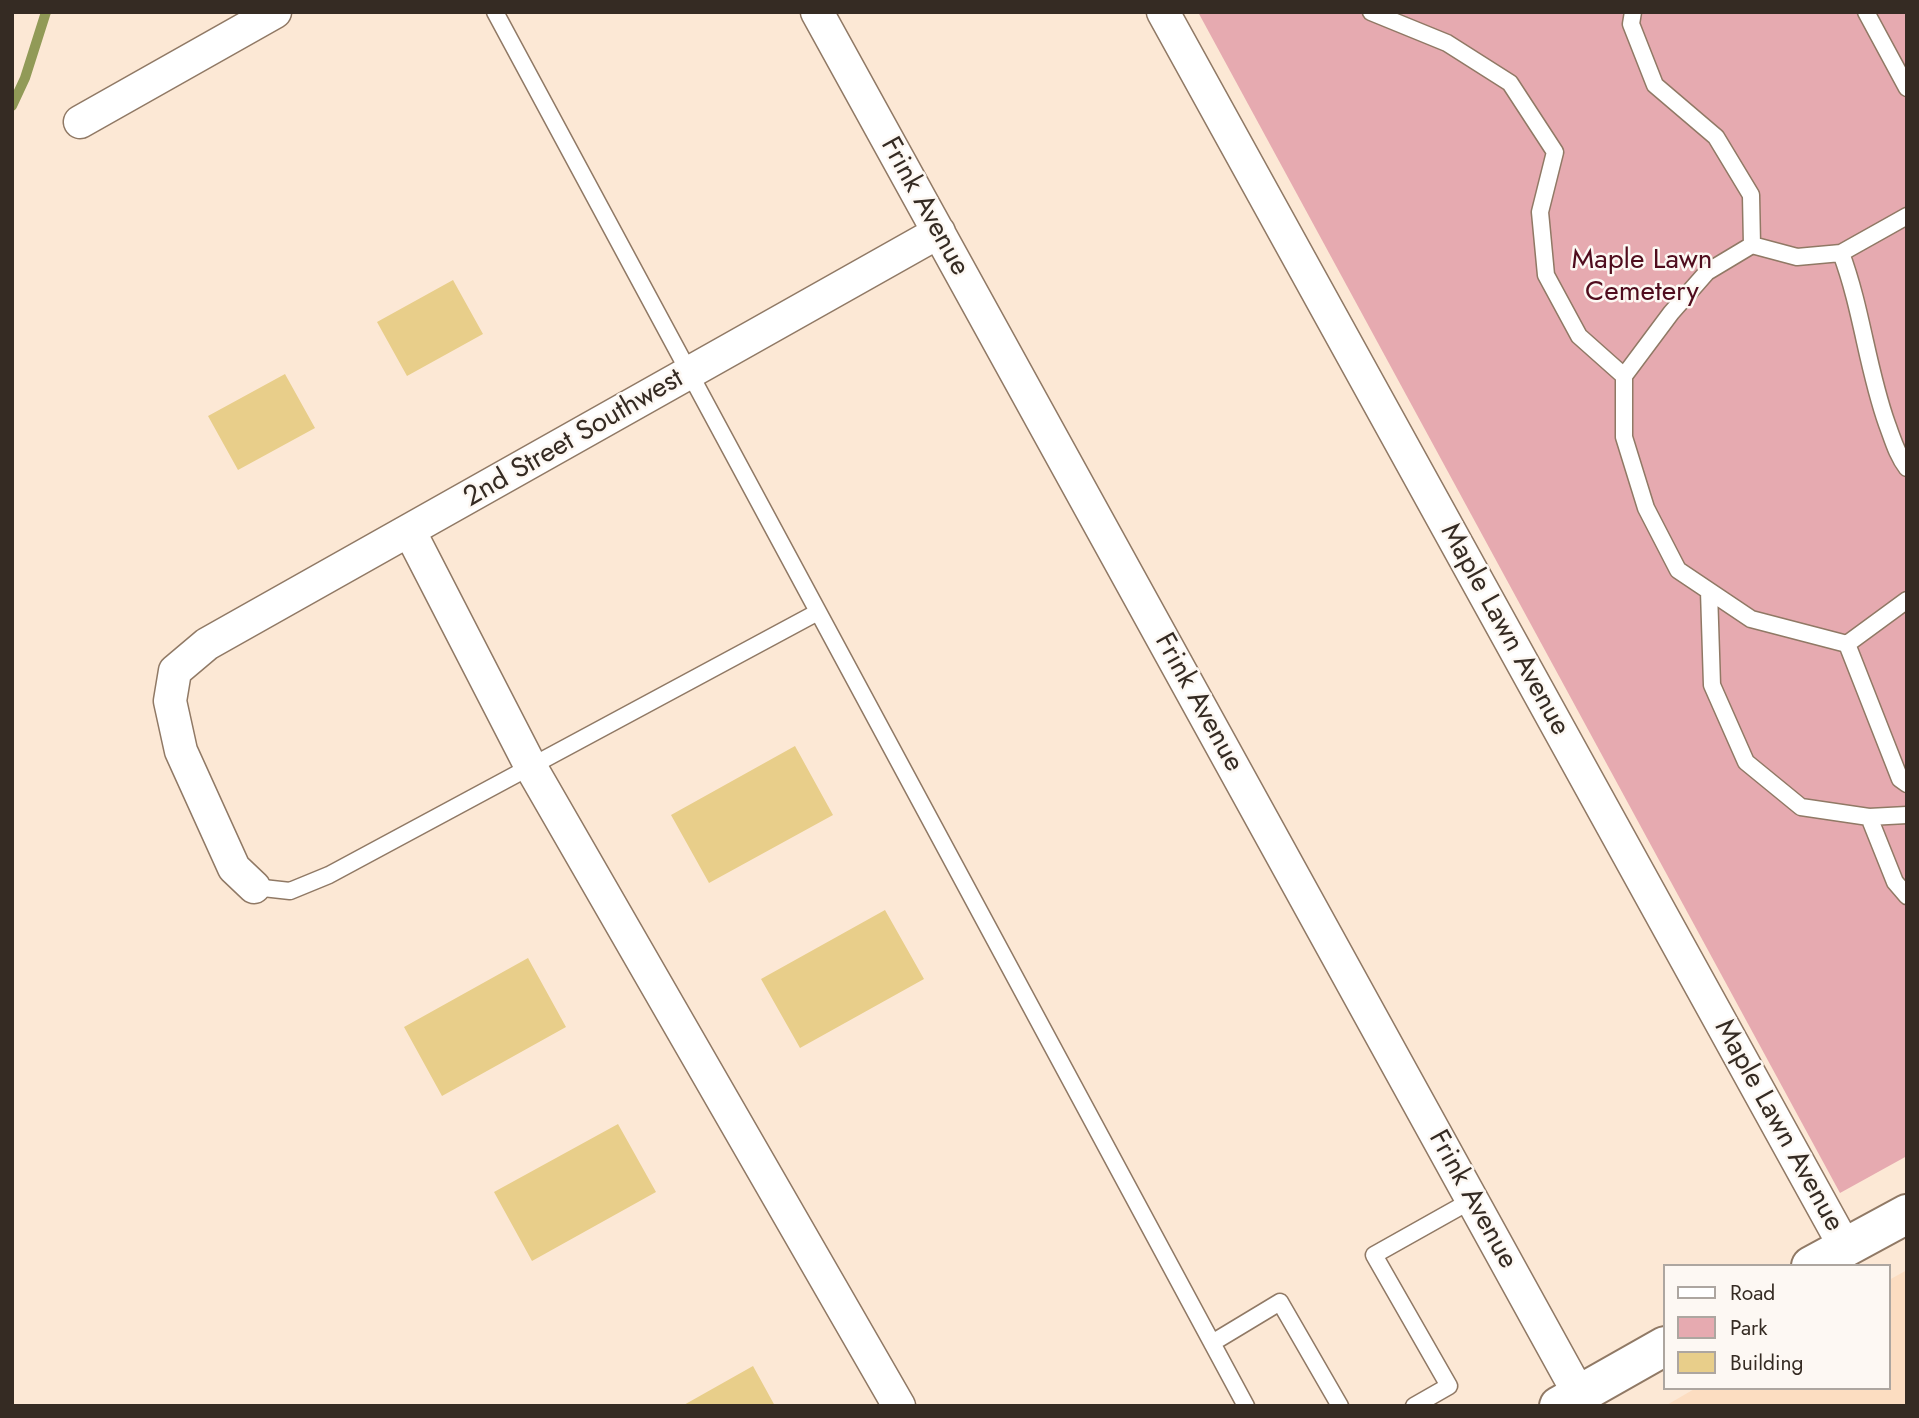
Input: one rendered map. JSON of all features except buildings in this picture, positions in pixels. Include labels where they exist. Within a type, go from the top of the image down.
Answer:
[{"type":"street","points":[[80,122],[275,12]]},
{"type":"street","name":"Frink Avenue","points":[[817,12],[1472,1200],[1569,1400]]},
{"type":"street","name":"Maple Lawn Avenue","points":[[1163,12],[1845,1247]]},
{"type":"street","name":"2nd Street Southwest","points":[[254,887],[234,868],[181,751],[170,701],[175,671],[207,644],[939,232]]},
{"type":"street","points":[[410,532],[532,769],[899,1406]]},
{"type":"street","points":[[1815,1264],[1907,1214]]},
{"type":"street","points":[[1569,1400],[1664,1347]]},
{"type":"lane","points":[[495,12],[1246,1406]]},
{"type":"lane","points":[[1371,12],[1447,43],[1510,83],[1555,152],[1540,212],[1546,275],[1579,337],[1624,376]]},
{"type":"lane","points":[[1633,12],[1631,24],[1655,85],[1716,137],[1751,195],[1752,245]]},
{"type":"lane","points":[[1866,12],[1907,88]]},
{"type":"lane","points":[[1846,644],[1751,619],[1678,570],[1646,508],[1624,437],[1624,376],[1671,313],[1707,272],[1752,245],[1797,257],[1841,253],[1907,216]]},
{"type":"lane","points":[[1841,253],[1854,288],[1873,384],[1899,457],[1907,468]]},
{"type":"lane","points":[[1709,591],[1712,685],[1746,762],[1801,807],[1869,817],[1907,815]]},
{"type":"lane","points":[[1846,644],[1907,600]]},
{"type":"lane","points":[[254,887],[290,891],[329,875],[532,769],[818,612]]},
{"type":"lane","points":[[1846,644],[1900,779],[1907,784]]},
{"type":"lane","points":[[1869,817],[1895,882],[1907,896]]},
{"type":"lane","points":[[1415,1406],[1449,1386],[1374,1255],[1472,1200]]},
{"type":"lane","points":[[1212,1343],[1280,1302],[1340,1406]]},
{"type":"shaded area","points":[[1907,1270],[1905,1406],[1665,1406],[1693,1390],[1891,1390],[1891,1279]]},
{"type":"green space","name":"Maple Lawn Cemetery","points":[[1198,12],[1907,12],[1907,1156],[1840,1193]]},
{"type":"waterway","points":[[12,106],[25,78],[46,12]]}]
